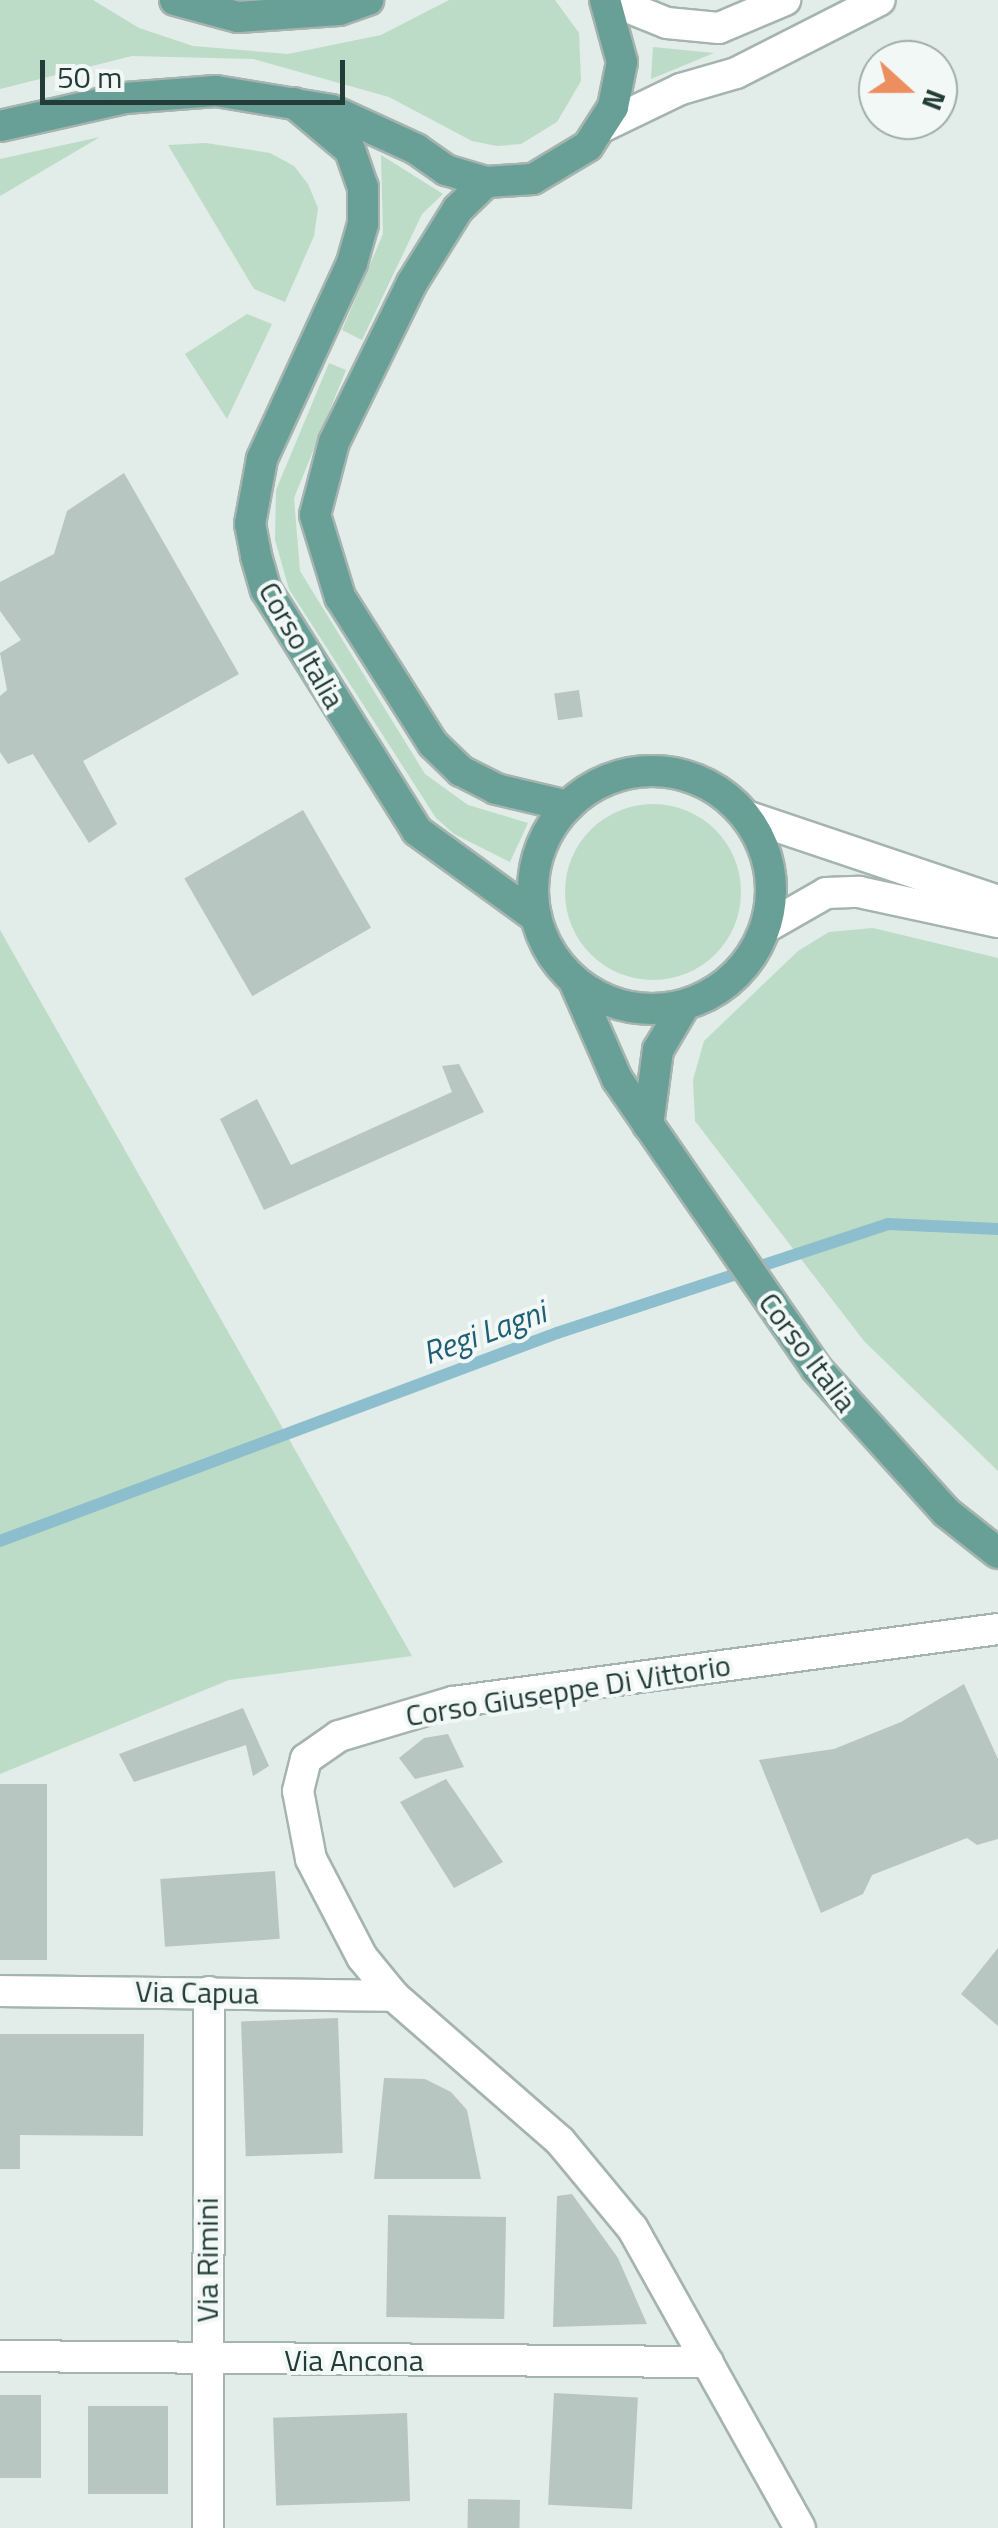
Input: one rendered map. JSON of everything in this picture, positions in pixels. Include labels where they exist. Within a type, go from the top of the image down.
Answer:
[{"type":"main road","points":[[175,0],[238,17],[286,7],[368,0]]},
{"type":"main road","points":[[0,126],[162,94],[216,91],[294,102],[363,123],[446,170],[486,182],[533,179],[570,161],[602,127],[622,62],[608,0]]},
{"type":"main road","name":"Corso Italia","points":[[294,102],[350,150],[363,187],[363,224],[352,264],[262,460],[250,524],[256,556],[274,604],[417,831],[536,916]]},
{"type":"main road","name":"Corso Italia","points":[[486,182],[458,208],[412,283],[334,442],[315,514],[340,596],[433,744],[460,771],[496,790],[568,806]]},
{"type":"main road","name":"Corso Italia","points":[[574,981],[607,1002],[645,1010],[684,1006],[720,990],[747,962],[766,928],[772,889],[765,850],[746,816],[716,789],[679,774],[639,772],[600,782],[568,806],[545,838],[533,877],[536,916],[550,952],[574,981],[617,1078],[816,1368],[926,1491],[998,1553]]},
{"type":"main road","points":[[648,1125],[658,1050],[684,1006]]},
{"type":"street","points":[[608,0],[667,23],[720,28],[785,0]]},
{"type":"street","points":[[602,127],[682,89],[736,73],[880,0]]},
{"type":"street","points":[[746,816],[998,901]]},
{"type":"street","points":[[766,928],[826,894],[859,892],[998,922]]},
{"type":"street","name":"Corso Giuseppe Di Vittorio","points":[[800,2528],[632,2228],[560,2141],[394,1996],[333,1909],[301,1824],[298,1790],[306,1759],[339,1736],[452,1702],[998,1629]]},
{"type":"street","name":"Via Capua","points":[[0,1990],[394,1996]]},
{"type":"street","name":"Via Rimini","points":[[208,2528],[209,1992]]},
{"type":"street","name":"Via Ancona","points":[[0,2356],[708,2362]]},
{"type":"green space","points":[[0,0],[93,0],[139,28],[193,46],[288,54],[381,35],[449,0],[555,0],[579,33],[581,81],[557,122],[521,144],[497,146],[472,141],[389,97],[253,59],[132,56],[0,89]]},
{"type":"green space","points":[[653,47],[714,53],[651,79]]},
{"type":"green space","points":[[100,137],[0,196],[0,159]]},
{"type":"green space","points":[[206,143],[270,153],[294,166],[308,184],[318,208],[314,236],[285,302],[254,289],[168,145]]},
{"type":"green space","points":[[381,155],[443,194],[422,214],[362,340],[342,330],[383,234]]},
{"type":"green space","points":[[247,314],[272,324],[227,419],[185,354]]},
{"type":"green space","points":[[329,363],[346,370],[294,498],[300,571],[425,774],[468,805],[528,823],[510,862],[454,834],[436,818],[289,589],[275,540],[276,490]]},
{"type":"green space","points":[[653,804],[687,811],[715,830],[734,858],[741,892],[734,926],[715,954],[687,973],[653,980],[619,973],[591,954],[572,926],[565,892],[572,858],[591,830],[619,811]]},
{"type":"green space","points":[[873,928],[998,958],[998,1471],[864,1341],[695,1121],[693,1080],[704,1041],[798,951],[829,932]]},
{"type":"green space","points":[[0,930],[412,1656],[229,1680],[0,1774]]},
{"type":"building","points":[[124,473],[239,674],[83,761],[117,824],[89,843],[33,754],[8,764],[0,752],[0,696],[7,690],[0,653],[21,640],[0,611],[0,582],[54,554],[67,511]]},
{"type":"building","points":[[579,690],[583,717],[558,720],[554,693]]},
{"type":"building","points":[[303,810],[371,928],[252,996],[184,878]]},
{"type":"building","points":[[459,1064],[484,1112],[264,1210],[220,1119],[257,1099],[291,1165],[452,1092],[442,1066]]},
{"type":"building","points":[[964,1684],[998,1759],[998,1839],[977,1845],[967,1838],[872,1875],[863,1894],[821,1913],[759,1760],[834,1749],[901,1722]]},
{"type":"building","points":[[243,1708],[269,1766],[253,1776],[246,1745],[134,1782],[119,1754]]},
{"type":"building","points":[[448,1734],[464,1767],[415,1779],[399,1758],[424,1738]]},
{"type":"building","points":[[446,1779],[503,1862],[454,1888],[400,1802]]},
{"type":"building","points":[[0,1784],[47,1784],[47,1960],[0,1960]]},
{"type":"building","points":[[275,1871],[280,1939],[165,1947],[160,1879]]},
{"type":"building","points":[[998,1948],[998,2026],[961,1994]]},
{"type":"building","points":[[338,2018],[343,2153],[246,2156],[241,2021]]},
{"type":"building","points":[[0,2034],[144,2034],[143,2136],[20,2135],[20,2169],[0,2169]]},
{"type":"building","points":[[384,2078],[425,2079],[451,2092],[467,2110],[481,2179],[374,2179]]},
{"type":"building","points":[[572,2194],[618,2258],[647,2324],[553,2327],[557,2196]]},
{"type":"building","points":[[388,2215],[506,2217],[504,2319],[386,2317]]},
{"type":"building","points":[[554,2393],[638,2397],[632,2509],[548,2505]]},
{"type":"building","points":[[0,2395],[41,2395],[41,2478],[0,2478]]},
{"type":"building","points":[[88,2406],[168,2406],[168,2494],[88,2494]]},
{"type":"building","points":[[407,2413],[410,2501],[276,2506],[273,2418]]},
{"type":"building","points":[[468,2499],[520,2500],[520,2528],[467,2528]]},
{"type":"waterway","name":"Regi Lagni","points":[[0,1541],[557,1333],[888,1224],[998,1229]]}]
